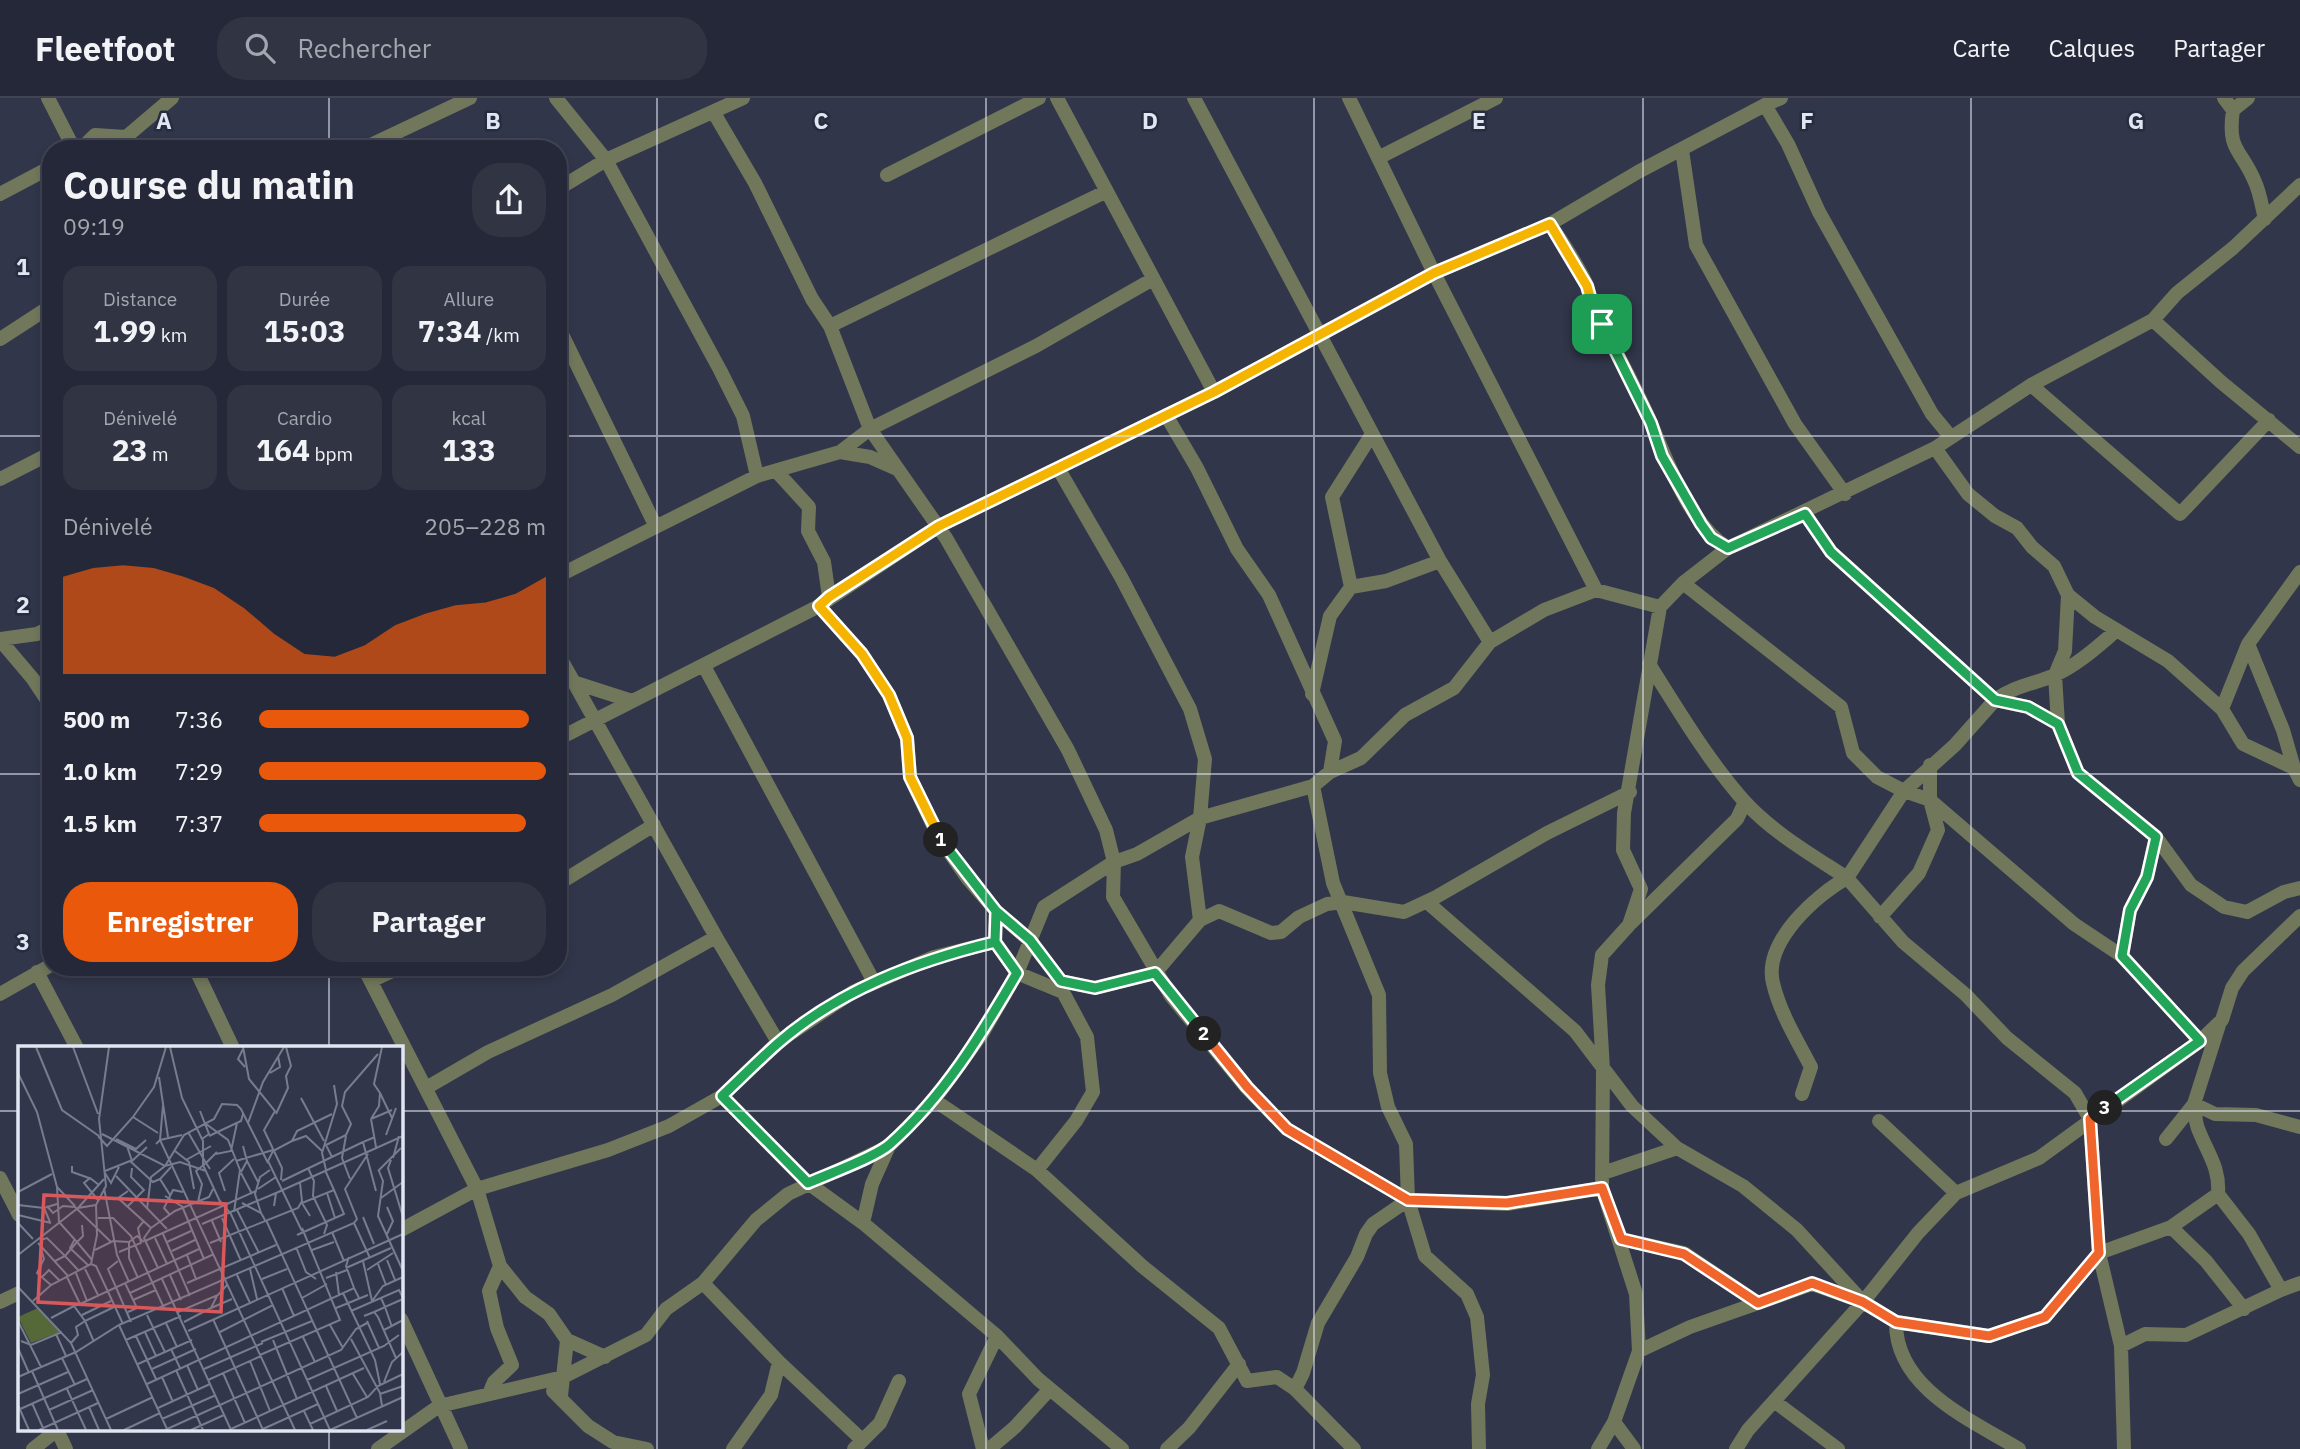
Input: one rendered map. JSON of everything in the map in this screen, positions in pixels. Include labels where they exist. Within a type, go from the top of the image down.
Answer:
[{"type":"street","points":[[48,98],[69,140]]},
{"type":"street","points":[[127,140],[172,98]]},
{"type":"street","points":[[381,140],[470,98]]},
{"type":"street","points":[[556,98],[606,160],[744,416],[757,476]]},
{"type":"street","points":[[567,184],[606,160],[743,98]]},
{"type":"street","points":[[887,175],[1039,98]]},
{"type":"street","points":[[1057,98],[1214,392]]},
{"type":"street","points":[[1194,98],[1440,561],[1490,642]]},
{"type":"street","points":[[1349,98],[1434,273],[1596,590]]},
{"type":"street","points":[[1378,158],[1496,98]]},
{"type":"street","points":[[567,735],[704,666],[824,601],[939,526],[1214,392],[1434,273],[1550,224],[1781,98]]},
{"type":"street","points":[[2248,98],[2229,104],[2230,132],[2235,152],[2255,181],[2265,219]]},
{"type":"street","points":[[1765,105],[1788,144],[1819,212],[1932,414],[1950,436]]},
{"type":"street","points":[[714,113],[760,194],[812,299],[830,326],[870,429],[939,526],[1068,750],[1106,830],[1114,862],[1113,897],[1155,973],[1247,1087],[1287,1129],[1408,1200],[1507,1203],[1602,1181],[1677,1148]]},
{"type":"street","points":[[90,140],[95,135],[113,140]]},
{"type":"street","points":[[1682,150],[1696,246],[1795,424],[1844,494]]},
{"type":"street","points":[[0,194],[42,172]]},
{"type":"street","points":[[1629,925],[1641,889],[1623,850],[1624,813],[1630,792],[1660,607],[1683,583],[1728,548],[1805,514],[1935,448],[2031,386],[2152,320],[2177,293],[2265,219],[2300,185]]},
{"type":"street","points":[[830,326],[1105,192]]},
{"type":"street","points":[[1550,224],[1587,286],[1594,311],[1612,340],[1651,423],[1662,456],[1706,531],[1728,548]]},
{"type":"street","points":[[567,572],[757,476],[840,452],[870,429],[1036,346],[1153,279]]},
{"type":"street","points":[[0,339],[42,309]]},
{"type":"street","points":[[2152,320],[2221,383],[2300,447]]},
{"type":"street","points":[[567,344],[656,527]]},
{"type":"street","points":[[2031,386],[2180,514],[2269,420]]},
{"type":"street","points":[[1166,415],[1197,468],[1237,549],[1269,595],[1335,741],[1330,772]]},
{"type":"street","points":[[1312,694],[1330,616],[1350,587],[1332,497],[1372,434]]},
{"type":"street","points":[[1935,448],[1968,494],[1995,516],[2017,528],[2032,547],[2054,566],[2068,595],[2095,617],[2168,661],[2222,709],[2243,744],[2297,774]]},
{"type":"street","points":[[840,452],[870,457],[899,471]]},
{"type":"street","points":[[0,479],[42,458]]},
{"type":"street","points":[[1058,468],[1121,577],[1191,709],[1205,759],[1200,818],[1192,857],[1200,920]]},
{"type":"street","points":[[778,472],[809,507],[808,531],[824,562],[824,601],[889,695],[907,738],[910,777],[938,836],[996,911],[1030,940],[1061,981],[1095,988],[1155,973],[1200,920],[1219,911],[1271,933],[1281,932],[1298,917],[1328,904],[1343,902],[1404,912],[1427,902],[1547,833],[1630,792]]},
{"type":"street","points":[[1805,514],[1831,552],[1995,700],[2028,707],[2058,724]]},
{"type":"street","points":[[1350,587],[1386,581],[1440,561]]},
{"type":"street","points":[[2222,709],[2248,644],[2300,572]]},
{"type":"street","points":[[1683,583],[1842,707],[1853,753],[1877,777],[1930,800],[2074,924],[2122,956],[2200,1041]]},
{"type":"street","points":[[863,1223],[872,1184],[889,1146],[934,1100],[982,1034],[1017,973],[1044,907],[1114,862],[1137,854],[1200,818],[1313,786],[1330,772],[1361,758],[1405,715],[1454,688],[1490,642],[1544,610],[1596,590],[1660,607]]},
{"type":"street","points":[[2068,595],[2065,651],[2055,675],[2058,724],[2078,773],[2156,837],[2191,885],[2224,907],[2247,912],[2284,892],[2300,888]]},
{"type":"street","points":[[1802,1094],[1811,1067],[1788,1025],[1772,980],[1775,957],[1798,914],[1822,891],[1847,878],[1904,791],[1955,745],[1995,700],[2011,688],[2055,675],[2088,655],[2117,629]]},
{"type":"street","points":[[0,640],[42,632]]},
{"type":"street","points":[[0,640],[42,692]]},
{"type":"street","points":[[2248,644],[2283,730],[2297,774]]},
{"type":"street","points":[[1649,664],[1698,742],[1745,802],[1793,843],[1847,878],[1903,942],[1966,995],[2007,1038],[2075,1093],[2090,1119],[2099,1253],[2121,1346],[2124,1449]]},
{"type":"street","points":[[704,666],[874,982]]},
{"type":"street","points":[[567,668],[716,937],[778,1042]]},
{"type":"street","points":[[576,683],[632,701]]},
{"type":"street","points":[[1880,917],[1919,873],[1938,830],[1930,800],[1930,765]]},
{"type":"street","points":[[1313,786],[1334,883],[1379,995],[1380,1073],[1388,1107],[1406,1144],[1408,1200],[1425,1256],[1467,1294],[1477,1317],[1483,1376],[1478,1404],[1479,1449]]},
{"type":"street","points":[[1598,1449],[1614,1422],[1639,1351],[1636,1294],[1602,1181],[1603,1069],[1598,985],[1602,955],[1737,818],[1745,802]]},
{"type":"street","points":[[567,878],[654,825]]},
{"type":"street","points":[[2122,956],[2130,910],[2147,877],[2156,837]]},
{"type":"street","points":[[1427,902],[1567,1024],[1632,1106],[1677,1148],[1744,1186],[1797,1230],[1863,1302]]},
{"type":"street","points":[[996,911],[995,942],[1017,973],[1063,992],[1087,1037],[1093,1092],[1076,1121],[1037,1170]]},
{"type":"street","points":[[2165,1139],[2194,1104],[2232,988],[2243,971],[2300,916]]},
{"type":"street","points":[[426,1088],[488,1052],[612,995],[716,937]]},
{"type":"street","points":[[402,1229],[477,1189],[608,1150],[668,1126],[722,1096],[778,1042],[853,992],[934,957],[995,942]]},
{"type":"street","points":[[0,994],[42,970]]},
{"type":"street","points":[[47,976],[76,1046]]},
{"type":"street","points":[[199,976],[232,1046]]},
{"type":"street","points":[[368,976],[477,1189],[500,1266],[525,1297],[549,1314],[567,1340],[605,1357]]},
{"type":"street","points":[[371,982],[383,976]]},
{"type":"street","points":[[1736,1449],[1748,1430],[1863,1302],[1918,1233],[1956,1193],[2039,1158],[2200,1041],[2221,1020]]},
{"type":"street","points":[[722,1096],[808,1183],[863,1223],[997,1336],[1050,1389],[1122,1449]]},
{"type":"street","points":[[934,1100],[1037,1170],[1142,1266],[1219,1328],[1247,1381],[1277,1377],[1295,1388],[1354,1449]]},
{"type":"street","points":[[2194,1104],[2215,1114],[2256,1115],[2300,1127]]},
{"type":"street","points":[[2194,1104],[2198,1130],[2216,1167],[2218,1194],[2249,1234],[2281,1290]]},
{"type":"street","points":[[1879,1121],[1956,1193]]},
{"type":"street","points":[[378,1449],[439,1406],[536,1381],[563,1377],[646,1335],[666,1309],[703,1283],[757,1220],[788,1194],[889,1146]]},
{"type":"street","points":[[0,1178],[18,1213]]},
{"type":"street","points":[[1639,1351],[1690,1327],[1812,1283],[1863,1302],[1896,1322],[1989,1336],[2045,1317],[2099,1253],[2171,1227],[2218,1194]]},
{"type":"street","points":[[1295,1388],[1318,1323],[1357,1257],[1366,1234],[1373,1224],[1408,1200]]},
{"type":"street","points":[[2171,1227],[2206,1261],[2244,1308]]},
{"type":"street","points":[[1621,1239],[1684,1254],[1758,1303]]},
{"type":"street","points":[[489,1394],[494,1381],[512,1365],[497,1328],[489,1291],[500,1266]]},
{"type":"street","points":[[2121,1346],[2145,1334],[2186,1335],[2299,1280]]},
{"type":"street","points":[[703,1283],[857,1444],[880,1423],[899,1381]]},
{"type":"street","points":[[0,1302],[18,1293]]},
{"type":"street","points":[[402,1320],[461,1449]]},
{"type":"street","points":[[1896,1322],[1896,1338],[1916,1376],[1939,1401],[2020,1449]]},
{"type":"street","points":[[983,1449],[969,1394],[997,1336]]},
{"type":"street","points":[[561,1396],[567,1340]]},
{"type":"street","points":[[733,1449],[771,1395],[779,1362]]},
{"type":"street","points":[[1167,1449],[1189,1428],[1240,1364]]},
{"type":"street","points":[[536,1381],[561,1396],[588,1426],[613,1442],[647,1449]]},
{"type":"street","points":[[989,1449],[1015,1427],[1050,1389]]},
{"type":"street","points":[[1774,1401],[1838,1449]]},
{"type":"street","points":[[1614,1422],[1634,1449]]},
{"type":"street","points":[[33,1449],[54,1432]]},
{"type":"street","points":[[58,1432],[66,1449]]},
{"type":"route","points":[[1602,324],[1594,311],[1587,286],[1550,224],[1434,273],[1214,392],[939,526],[829,597],[819,606],[862,654],[889,695],[907,738],[910,777],[938,836],[968,879],[996,911],[995,942],[1017,973],[982,1034],[934,1100],[889,1146],[808,1183],[722,1096],[778,1042],[853,992],[934,957],[995,942],[996,911],[1030,940],[1061,981],[1095,988],[1155,973],[1247,1087],[1287,1129],[1408,1200],[1507,1203],[1602,1188],[1621,1239],[1684,1254],[1758,1303],[1812,1283],[1863,1302],[1896,1322],[1989,1336],[2045,1317],[2099,1253],[2090,1119],[2200,1041],[2122,956],[2130,910],[2147,877],[2156,837],[2078,773],[2058,724],[2028,707],[1995,700],[1831,552],[1805,514],[1728,548],[1711,538],[1662,456],[1651,423],[1602,324]]}]
